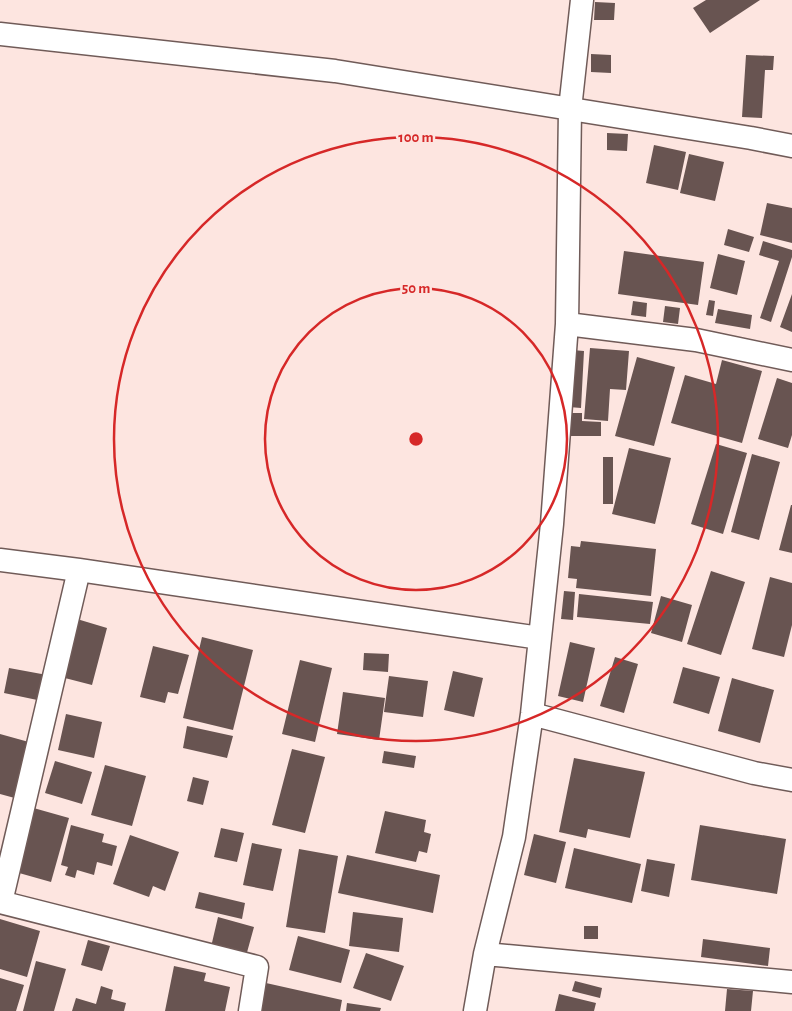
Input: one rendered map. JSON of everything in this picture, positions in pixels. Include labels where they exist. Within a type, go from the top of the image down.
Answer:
[{"type":"street","points":[[475,1011],[486,954],[514,837],[532,714],[552,524],[567,324],[570,109],[582,0]]},
{"type":"street","points":[[0,34],[335,71],[741,136],[792,146]]},
{"type":"street","points":[[567,324],[696,340],[792,360]]},
{"type":"street","points":[[0,560],[80,570],[540,638]]},
{"type":"street","points":[[80,570],[0,902],[257,968],[250,1011]]},
{"type":"street","points":[[532,714],[754,773],[792,780]]},
{"type":"street","points":[[486,954],[792,982]]},
{"type":"building","points":[[706,0],[760,0],[710,33],[693,8]]},
{"type":"building","points":[[595,2],[615,3],[614,20],[594,20]]},
{"type":"building","points":[[591,54],[611,55],[611,73],[591,72]]},
{"type":"building","points":[[746,55],[774,56],[773,70],[765,70],[762,118],[742,117]]},
{"type":"building","points":[[607,133],[628,134],[627,151],[607,150]]},
{"type":"building","points":[[654,145],[686,152],[678,190],[646,183]]},
{"type":"building","points":[[689,154],[724,162],[715,201],[680,193]]},
{"type":"building","points":[[767,203],[792,208],[792,243],[760,235]]},
{"type":"building","points":[[728,229],[754,237],[749,252],[724,245]]},
{"type":"building","points":[[763,241],[792,250],[792,257],[771,322],[760,318],[779,261],[759,255]]},
{"type":"building","points":[[624,251],[704,262],[698,305],[618,294]]},
{"type":"building","points":[[718,254],[745,261],[737,295],[710,288]]},
{"type":"building","points":[[792,294],[792,332],[780,327]]},
{"type":"building","points":[[709,300],[715,301],[713,316],[706,315]]},
{"type":"building","points":[[633,301],[647,303],[646,317],[631,315]]},
{"type":"building","points":[[665,306],[680,308],[678,324],[663,322]]},
{"type":"building","points":[[718,309],[752,315],[750,329],[715,323]]},
{"type":"building","points":[[590,348],[629,351],[626,390],[610,389],[608,421],[584,419]]},
{"type":"building","points":[[572,350],[584,351],[581,408],[569,407]]},
{"type":"building","points":[[637,357],[675,367],[654,446],[615,436]]},
{"type":"building","points":[[722,360],[762,371],[742,443],[671,423],[685,375],[716,384]]},
{"type":"building","points":[[777,378],[792,383],[792,435],[788,448],[758,439]]},
{"type":"building","points":[[567,413],[582,413],[582,421],[601,422],[601,436],[567,436]]},
{"type":"building","points":[[716,444],[747,453],[723,534],[691,524]]},
{"type":"building","points":[[629,448],[671,458],[655,524],[612,514]]},
{"type":"building","points":[[752,454],[780,462],[759,540],[731,532]]},
{"type":"building","points":[[603,457],[613,457],[613,504],[603,504]]},
{"type":"building","points":[[792,505],[792,553],[779,550]]},
{"type":"building","points":[[581,541],[656,549],[651,596],[576,588],[577,579],[568,578],[571,546],[580,547]]},
{"type":"building","points":[[711,571],[745,582],[721,655],[687,644]]},
{"type":"building","points":[[770,577],[792,583],[792,625],[784,657],[752,649]]},
{"type":"building","points":[[564,591],[575,592],[573,620],[561,619]]},
{"type":"building","points":[[579,594],[653,602],[650,624],[577,617]]},
{"type":"building","points":[[661,596],[692,605],[682,642],[651,633]]},
{"type":"building","points":[[77,619],[107,628],[92,685],[61,677]]},
{"type":"building","points":[[202,637],[253,650],[233,730],[183,718]]},
{"type":"building","points":[[570,642],[595,648],[583,702],[558,696]]},
{"type":"building","points":[[153,646],[189,655],[178,694],[168,692],[165,703],[140,697]]},
{"type":"building","points":[[364,653],[389,654],[388,672],[363,670]]},
{"type":"building","points":[[615,657],[638,664],[624,713],[600,706]]},
{"type":"building","points":[[300,660],[332,668],[315,742],[282,734]]},
{"type":"building","points":[[683,667],[720,677],[709,714],[673,703]]},
{"type":"building","points":[[9,668],[47,675],[42,701],[4,693]]},
{"type":"building","points":[[453,671],[483,678],[474,717],[444,710]]},
{"type":"building","points":[[389,676],[428,681],[423,717],[384,712]]},
{"type":"building","points":[[732,678],[774,690],[760,743],[718,731]]},
{"type":"building","points":[[343,692],[385,698],[379,740],[337,734]]},
{"type":"building","points":[[66,714],[102,722],[94,758],[58,750]]},
{"type":"building","points":[[187,726],[233,736],[227,758],[183,748]]},
{"type":"building","points":[[0,734],[36,744],[22,800],[0,794]]},
{"type":"building","points":[[292,749],[325,757],[305,833],[272,825]]},
{"type":"building","points":[[384,751],[416,756],[414,768],[382,763]]},
{"type":"building","points":[[574,758],[645,772],[630,838],[588,829],[586,838],[559,832]]},
{"type":"building","points":[[55,761],[92,772],[82,804],[45,793]]},
{"type":"building","points":[[105,765],[146,776],[132,826],[91,815]]},
{"type":"building","points":[[193,777],[209,781],[203,805],[187,801]]},
{"type":"building","points":[[30,807],[69,818],[51,882],[12,871]]},
{"type":"building","points":[[385,811],[426,820],[424,832],[431,834],[427,853],[419,851],[416,862],[375,853]]},
{"type":"building","points":[[71,825],[104,834],[102,842],[117,846],[112,866],[97,862],[94,875],[77,870],[75,878],[65,875],[68,867],[61,865]]},
{"type":"building","points":[[700,825],[786,839],[777,894],[691,880]]},
{"type":"building","points":[[221,828],[244,833],[237,862],[214,857]]},
{"type":"building","points":[[534,834],[566,842],[556,883],[524,875]]},
{"type":"building","points":[[130,835],[179,852],[165,891],[153,886],[149,897],[113,884]]},
{"type":"building","points":[[252,843],[282,849],[273,891],[243,885]]},
{"type":"building","points":[[574,848],[641,864],[632,903],[565,888]]},
{"type":"building","points":[[299,849],[338,856],[325,933],[286,927]]},
{"type":"building","points":[[347,855],[440,875],[433,913],[338,893]]},
{"type":"building","points":[[647,859],[675,864],[669,897],[641,891]]},
{"type":"building","points":[[199,892],[245,903],[242,919],[195,908]]},
{"type":"building","points":[[353,912],[403,918],[399,952],[349,946]]},
{"type":"building","points":[[218,917],[254,927],[246,956],[211,947]]},
{"type":"building","points":[[0,919],[40,931],[27,977],[0,969]]},
{"type":"building","points":[[584,926],[598,926],[598,939],[584,939]]},
{"type":"building","points":[[298,936],[350,950],[341,983],[289,970]]},
{"type":"building","points":[[703,939],[770,948],[768,966],[701,957]]},
{"type":"building","points":[[88,940],[110,946],[102,971],[81,965]]},
{"type":"building","points":[[366,953],[404,966],[391,1001],[353,988]]},
{"type":"building","points":[[36,961],[66,969],[54,1011],[23,1011]]},
{"type":"building","points":[[174,966],[206,973],[204,981],[230,987],[225,1011],[165,1011]]},
{"type":"building","points":[[0,978],[24,985],[16,1011],[0,1011]]},
{"type":"building","points":[[575,981],[602,988],[600,998],[572,991]]},
{"type":"building","points":[[266,983],[342,1000],[340,1011],[261,1011]]},
{"type":"building","points":[[101,986],[113,990],[111,999],[126,1003],[124,1011],[72,1011],[76,998],[96,1004]]},
{"type":"building","points":[[727,989],[753,991],[751,1011],[725,1011]]},
{"type":"building","points":[[559,994],[596,1003],[594,1011],[555,1011]]},
{"type":"building","points":[[347,1003],[381,1008],[380,1011],[346,1011]]}]
